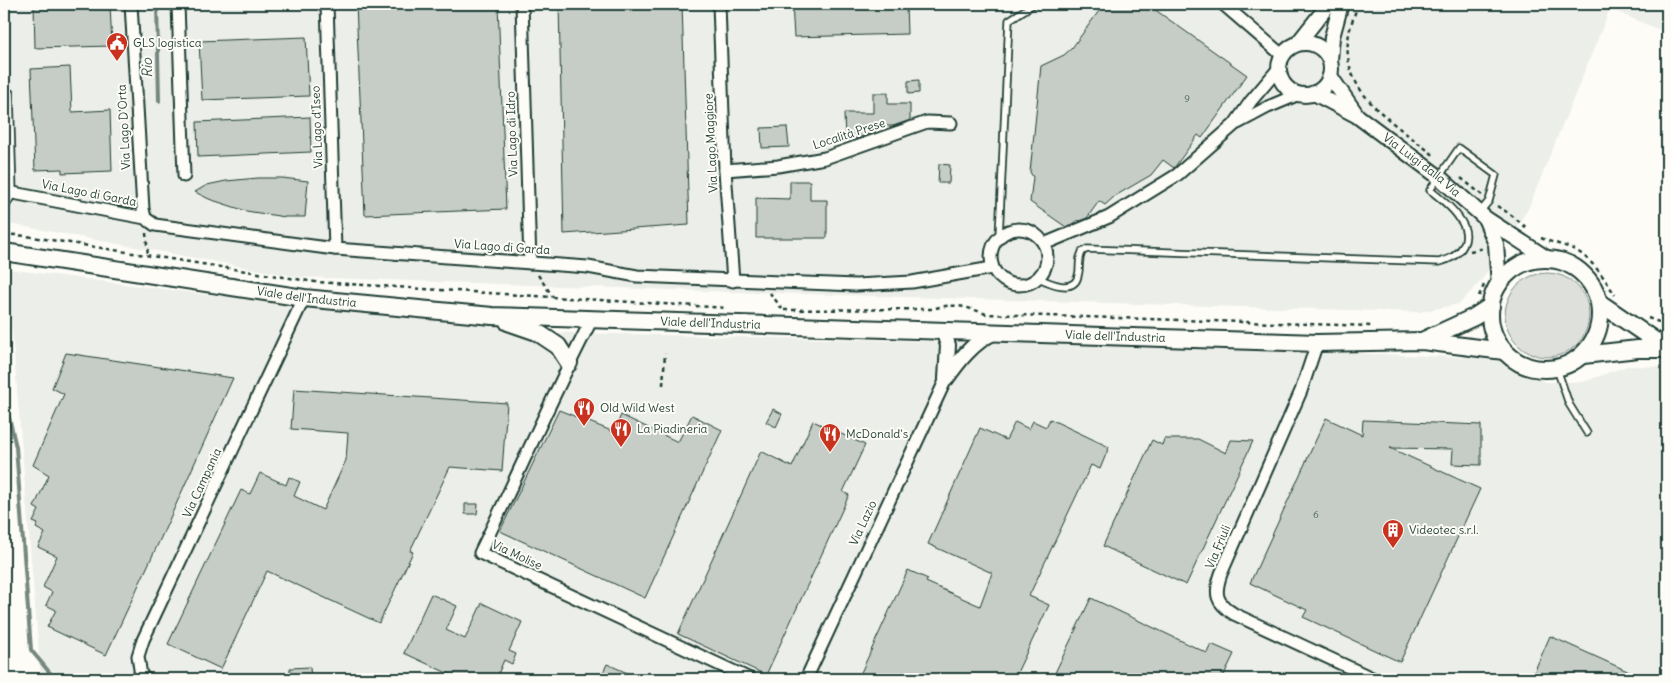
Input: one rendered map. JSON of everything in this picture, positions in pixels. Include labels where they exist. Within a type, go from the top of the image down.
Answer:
[{"type":"main road","name":"Viale dell'Industria","points":[[4,252],[304,298],[492,316],[1317,343],[1422,341],[1504,351]]},
{"type":"main road","name":"Viale dell'Industria","points":[[1548,259],[1562,262],[1581,272],[1595,289],[1600,303],[1601,322],[1595,340],[1583,355],[1571,364],[1557,369],[1543,370],[1528,367],[1504,351],[1492,330],[1490,318],[1491,306],[1499,284],[1508,273],[1520,265],[1534,260],[1548,259]]},
{"type":"main road","name":"Viale dell'Industria","points":[[1600,303],[1667,349]]},
{"type":"main road","name":"Viale dell'Industria","points":[[1422,341],[1474,317],[1491,306]]},
{"type":"main road","points":[[492,316],[536,332],[558,346],[569,363]]},
{"type":"main road","name":"Viale dell'Industria","points":[[1583,355],[1638,349],[1667,349]]},
{"type":"street","name":"Via Lago D'Orta","points":[[131,4],[145,218]]},
{"type":"street","points":[[178,4],[184,176]]},
{"type":"street","name":"Via Lago d'Iseo","points":[[327,4],[335,249]]},
{"type":"street","name":"Via Lago di Idro","points":[[522,4],[530,264]]},
{"type":"street","name":"Via Lago Maggiore","points":[[719,4],[725,170],[733,280]]},
{"type":"street","points":[[1223,4],[1280,62],[1279,75],[1286,87],[1298,94]]},
{"type":"street","points":[[1234,125],[1280,62],[1286,50],[1298,43],[1330,4]]},
{"type":"street","points":[[1044,244],[1109,217],[1177,175],[1234,125],[1298,94],[1314,93],[1321,90],[1327,84],[1330,76],[1332,37],[1341,4]]},
{"type":"street","points":[[1298,43],[1306,42],[1320,48],[1330,60]]},
{"type":"street","name":"Via Luigi dalla Via","points":[[1330,76],[1356,115]]},
{"type":"street","name":"Via Luigi dalla Via","points":[[1314,93],[1356,115],[1443,172],[1482,216],[1496,244],[1499,284]]},
{"type":"street","name":"Località Prese","points":[[725,170],[778,166],[825,158],[926,122],[951,124]]},
{"type":"street","name":"Via Lago di Garda","points":[[9,193],[145,218],[155,224],[335,249],[588,267],[637,276],[856,285],[912,282],[992,268]]},
{"type":"street","name":"Via Luigi dalla Via","points":[[1482,216],[1548,259]]},
{"type":"street","points":[[1024,229],[1039,237],[1044,244],[1047,262],[1039,278],[1031,284],[1022,286],[1004,282],[992,268],[991,251],[998,237],[1006,232],[1024,229]]},
{"type":"street","name":"Via Campania","points":[[146,679],[141,676],[138,656],[143,640],[304,298]]},
{"type":"street","name":"Via Molise","points":[[592,320],[569,363],[480,553],[750,679]]},
{"type":"street","points":[[943,331],[948,345],[946,379]]},
{"type":"street","points":[[946,379],[965,354],[985,337],[993,333]]},
{"type":"street","name":"Via Friuli","points":[[1317,343],[1301,391],[1220,574],[1217,584],[1217,595],[1220,604],[1234,614],[1374,679]]},
{"type":"street","name":"Via Lazio","points":[[806,679],[946,379]]},
{"type":"lane","points":[[998,237],[1009,20],[1034,4]]},
{"type":"lane","points":[[4,94],[10,93],[9,193],[4,210]]},
{"type":"lane","points":[[1039,278],[1057,286],[1069,285],[1076,281],[1079,275],[1078,259],[1082,252],[1087,249],[1440,262],[1450,260],[1458,254],[1464,245],[1464,225],[1459,217],[1430,190],[1459,148],[1496,175],[1489,201],[1482,216]]},
{"type":"lane","points":[[1557,369],[1569,404],[1587,433]]},
{"type":"path","points":[[1359,4],[1351,20],[1347,53],[1353,79],[1369,102],[1443,172],[1489,201]]},
{"type":"path","points":[[145,218],[148,256]]},
{"type":"path","points":[[1458,254],[1488,247]]},
{"type":"path","points":[[530,264],[553,297]]},
{"type":"path","points":[[761,282],[782,310]]},
{"type":"path","points":[[663,385],[665,353]]},
{"type":"shaded area","points":[[4,4],[1667,4],[1667,33],[1610,9],[1528,209],[1481,281],[1459,304],[1419,312],[299,277],[4,223]]},
{"type":"shaded area","points":[[7,269],[218,296],[304,298],[492,316],[537,332],[1254,349],[1479,358],[1509,363],[1545,382],[1583,382],[1627,366],[1667,367],[1667,679],[41,679]]},
{"type":"shaded area","points":[[1547,273],[1563,276],[1577,285],[1586,299],[1589,315],[1586,331],[1577,345],[1563,354],[1547,357],[1531,354],[1517,345],[1508,331],[1505,315],[1508,299],[1517,285],[1531,276]]},
{"type":"building","points":[[356,4],[498,4],[506,209],[365,215]]},
{"type":"building","points":[[559,4],[682,4],[689,225],[564,234]]},
{"type":"building","points":[[792,4],[906,4],[907,34],[794,37]]},
{"type":"building","points":[[1104,4],[1147,4],[1247,75],[1202,138],[1198,135],[1174,168],[1163,160],[1151,175],[1115,196],[1105,205],[1099,201],[1087,218],[1077,220],[1066,227],[1030,202],[1033,177],[1030,172],[1041,66],[1064,55],[1072,48]]},
{"type":"building","points":[[110,5],[112,46],[35,48],[34,7]]},
{"type":"building","points":[[306,37],[309,96],[202,100],[199,41]]},
{"type":"building","points":[[70,67],[72,112],[110,110],[112,171],[62,173],[62,169],[35,170],[31,69]]},
{"type":"building","points":[[919,80],[919,93],[908,94],[908,81]]},
{"type":"building","points":[[873,93],[888,93],[888,104],[910,104],[910,120],[893,126],[875,126],[875,132],[855,139],[845,140],[844,113],[873,113]]},
{"type":"building","points":[[310,117],[311,152],[198,157],[197,122]]},
{"type":"building","points":[[787,127],[789,147],[762,148],[761,128]]},
{"type":"building","points":[[939,164],[950,165],[949,183],[938,183]]},
{"type":"building","points":[[258,178],[308,181],[305,217],[285,217],[246,211],[209,199],[195,192],[207,185]]},
{"type":"building","points":[[790,181],[810,181],[810,200],[827,200],[827,238],[756,238],[756,198],[790,199]]},
{"type":"building","points":[[66,353],[233,378],[106,655],[47,627],[56,610],[46,605],[52,592],[43,587],[57,556],[38,547],[45,533],[36,528],[38,524],[33,522],[39,510],[34,507],[49,475],[33,465],[64,394],[52,388]]},
{"type":"building","points":[[294,389],[507,403],[502,471],[450,467],[410,551],[413,552],[379,623],[267,571],[221,669],[168,644],[241,490],[250,494],[260,473],[286,485],[289,477],[300,482],[294,496],[323,510],[346,460],[348,433],[291,429]]},
{"type":"building","points":[[773,409],[782,414],[776,427],[766,422]]},
{"type":"building","points":[[559,410],[614,432],[621,415],[678,442],[692,415],[722,430],[645,598],[500,531]]},
{"type":"building","points":[[1326,418],[1362,435],[1363,420],[1481,425],[1481,465],[1452,464],[1453,449],[1390,448],[1480,489],[1400,662],[1303,617],[1307,610],[1250,583]]},
{"type":"building","points":[[1050,419],[1109,447],[1100,469],[1091,465],[1029,596],[1049,605],[1014,679],[858,679],[908,570],[928,579],[926,582],[980,606],[992,573],[928,544],[980,428],[1006,440],[1015,422],[1029,429],[1033,421],[1046,427]]},
{"type":"building","points":[[813,421],[865,445],[843,492],[849,495],[766,675],[678,634],[761,451],[792,467]]},
{"type":"building","points":[[1164,439],[1198,439],[1226,453],[1231,440],[1253,441],[1186,585],[1103,546],[1152,440],[1162,445]]},
{"type":"building","points":[[465,504],[478,504],[477,514],[465,514]]},
{"type":"building","points":[[431,594],[457,606],[446,630],[465,639],[482,603],[522,622],[509,651],[516,654],[512,664],[504,660],[496,679],[460,679],[404,653]]},
{"type":"building","points":[[1091,598],[1207,653],[1211,644],[1234,654],[1222,679],[1052,679]]},
{"type":"building","points":[[1550,636],[1645,679],[1531,679]]},
{"type":"building","points":[[607,664],[641,679],[600,679]]},
{"type":"building","points":[[310,667],[311,679],[290,679],[290,668]]},
{"type":"waterway","name":"Rio","points":[[157,4],[159,101]]},
{"type":"waterway","points":[[4,380],[7,409],[16,447],[31,650],[55,679]]},
{"type":"place","name":"GLS logistica","points":[[117,62]]},
{"type":"place","name":"Old Wild West","points":[[584,427]]},
{"type":"place","name":"La Piadineria","points":[[621,448]]},
{"type":"place","name":"McDonald's","points":[[830,453]]},
{"type":"place","name":"Videotec s.r.l.","points":[[1393,549]]}]
